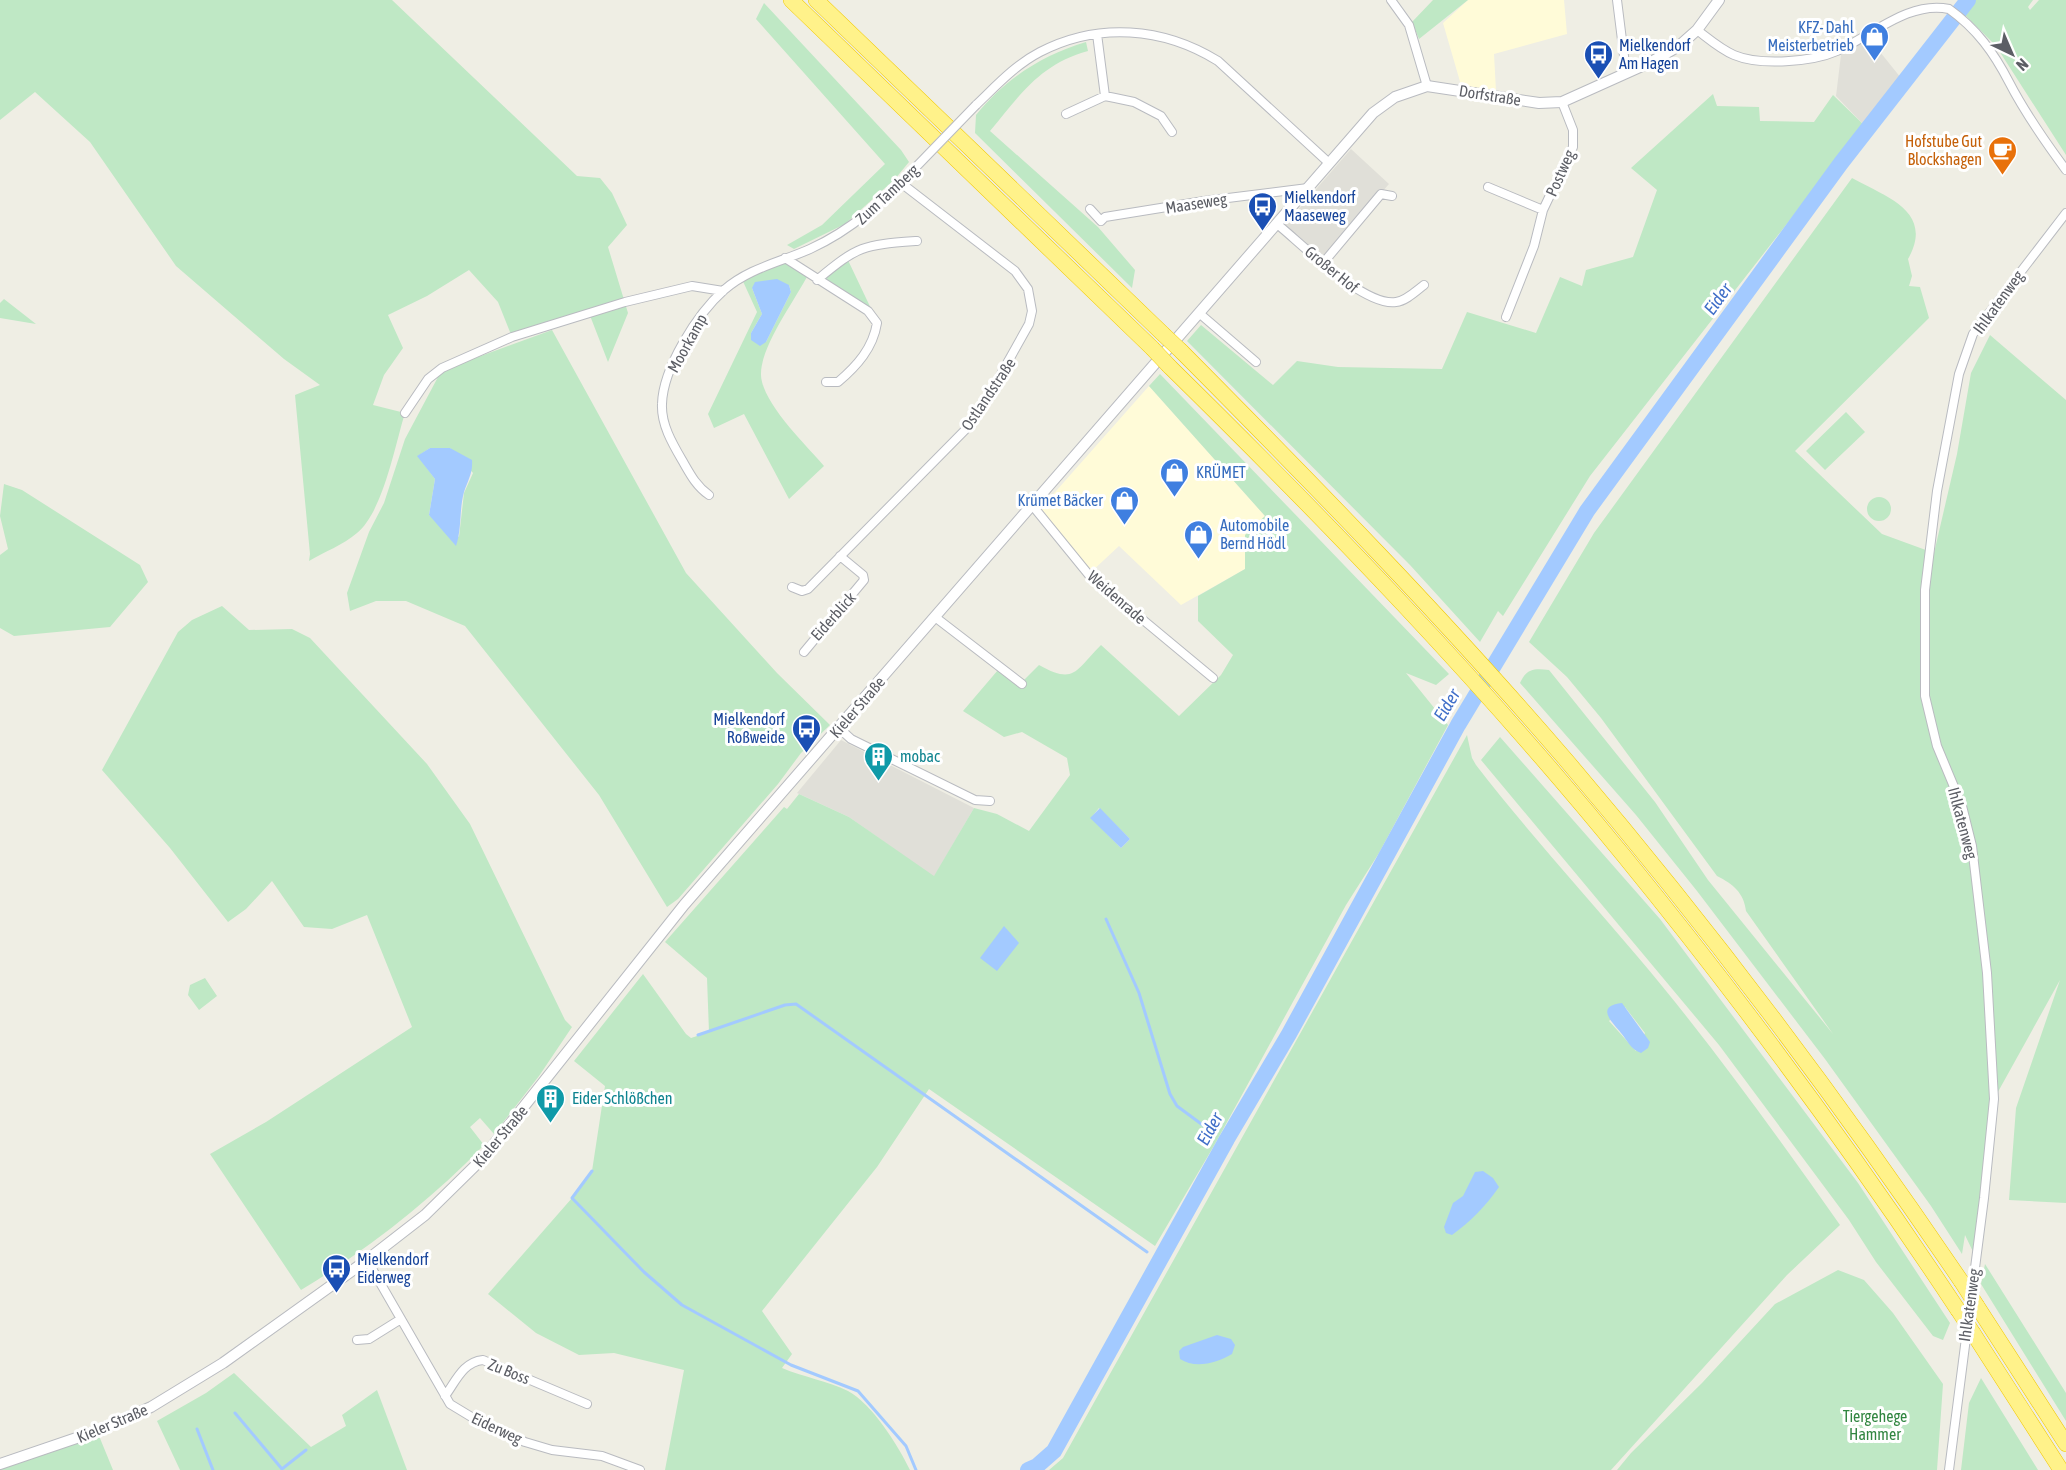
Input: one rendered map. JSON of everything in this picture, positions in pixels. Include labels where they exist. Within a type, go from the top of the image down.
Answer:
[{"type":"highway","points":[[791,0],[1152,348],[1342,540],[1497,708],[1623,854],[1735,996],[1867,1175],[1958,1310],[2061,1470]]},
{"type":"highway","points":[[816,0],[1181,351],[1347,519],[1472,653],[1636,842],[1803,1057],[1961,1281],[2066,1444]]},
{"type":"street","points":[[1390,0],[1409,25],[1426,86]]},
{"type":"street","points":[[1617,0],[1626,72]]},
{"type":"street","name":"Dorfstraße","points":[[1279,221],[1373,113],[1395,97],[1426,86],[1539,103],[1562,102],[1679,46],[1697,30],[1719,0]]},
{"type":"street","points":[[1697,30],[1736,56],[1759,61],[1812,59],[1839,51],[1894,12],[1913,4],[1929,2],[1947,7],[1971,27],[2003,68],[2009,82],[2066,170]]},
{"type":"street","name":"Zum Tamberg","points":[[723,291],[741,277],[844,232],[869,214],[976,105],[1013,71],[1039,53],[1068,40],[1122,31],[1152,34],[1198,49],[1240,80],[1329,163]]},
{"type":"street","points":[[1097,34],[1105,96]]},
{"type":"street","points":[[1066,114],[1105,96],[1134,102],[1161,116],[1172,132]]},
{"type":"street","name":"Postweg","points":[[1506,317],[1534,246],[1543,210],[1573,147],[1573,130],[1562,102]]},
{"type":"street","name":"Ostlandstraße","points":[[792,587],[802,591],[808,589],[969,427],[1016,351],[1029,324],[1032,311],[1028,289],[1015,271],[901,183]]},
{"type":"street","name":"Postweg","points":[[1488,187],[1543,210]]},
{"type":"street","name":"Maaseweg","points":[[1090,209],[1101,221],[1105,217],[1204,201],[1308,188]]},
{"type":"street","points":[[1324,262],[1381,194],[1392,196]]},
{"type":"street","name":"Ihlkatenweg","points":[[1949,1470],[1984,1198],[1994,1099],[1987,973],[1972,846],[1962,806],[1937,746],[1925,696],[1925,590],[1937,491],[1959,374],[1973,334],[2066,213]]},
{"type":"street","name":"Großer Hof","points":[[1279,221],[1356,289],[1384,302],[1397,302],[1424,285]]},
{"type":"street","name":"Kieler Straße","points":[[0,1464],[97,1431],[151,1407],[223,1363],[367,1260],[425,1215],[483,1158],[684,905],[1279,221]]},
{"type":"street","points":[[818,280],[858,248],[876,244],[917,241]]},
{"type":"street","points":[[785,258],[868,311],[878,323],[870,346],[851,371],[838,382],[825,382]]},
{"type":"street","points":[[405,413],[428,379],[442,368],[512,337],[625,302],[692,286],[723,291]]},
{"type":"street","name":"Moorkamp","points":[[709,495],[692,478],[671,440],[664,424],[662,405],[665,387],[690,333],[703,312],[723,291]]},
{"type":"street","points":[[1199,313],[1256,362]]},
{"type":"street","name":"Weidenrade","points":[[1032,506],[1089,575],[1213,678]]},
{"type":"street","name":"Eiderblick","points":[[804,652],[864,580],[863,575],[840,556]]},
{"type":"street","points":[[935,617],[1022,684]]},
{"type":"street","points":[[839,728],[851,739],[975,800],[990,801]]},
{"type":"street","name":"Eiderweg","points":[[367,1260],[450,1404],[488,1426],[525,1442],[552,1450],[602,1456],[640,1470]]},
{"type":"street","points":[[357,1340],[369,1339],[401,1319]]},
{"type":"street","name":"Zu Boss","points":[[446,1396],[465,1366],[472,1361],[483,1360],[587,1404]]},
{"type":"shaded area","points":[[1468,0],[1564,0],[1567,34],[1494,54],[1496,91],[1461,85],[1443,23]]},
{"type":"shaded area","points":[[1868,37],[1901,78],[1864,125],[1836,96],[1841,55]]},
{"type":"shaded area","points":[[1351,149],[1389,184],[1324,258],[1284,226]]},
{"type":"shaded area","points":[[1149,386],[1265,516],[1245,535],[1245,569],[1181,605],[1119,546],[1090,573],[1041,508]]},
{"type":"shaded area","points":[[841,740],[974,808],[934,877],[849,817],[797,793]]},
{"type":"green space","points":[[0,0],[392,0],[577,176],[600,178],[612,193],[627,225],[608,247],[628,313],[608,362],[589,313],[512,337],[498,302],[469,270],[427,296],[388,315],[403,348],[384,375],[373,405],[405,413],[387,477],[374,510],[357,533],[309,561],[295,395],[320,385],[284,359],[176,266],[90,142],[35,92],[0,120]]},
{"type":"green space","points":[[1433,0],[1468,0],[1419,39],[1412,22]]},
{"type":"green space","points":[[1974,0],[2033,0],[2028,7],[2030,10],[2039,0],[2066,0],[2066,155],[1996,46],[1963,13]]},
{"type":"green space","points":[[764,3],[901,150],[909,162],[895,179],[845,224],[794,249],[787,245],[822,225],[885,164],[756,19]]},
{"type":"green space","points":[[1086,42],[1088,51],[1057,64],[1032,82],[990,131],[1098,227],[1135,270],[1132,288],[975,133],[976,115],[999,90],[1040,61]]},
{"type":"green space","points":[[1713,94],[1717,106],[1759,107],[1760,121],[1814,122],[1833,95],[1864,125],[1590,476],[1503,616],[1498,611],[1480,642],[1410,565],[1187,341],[1201,325],[1273,385],[1297,361],[1338,367],[1442,369],[1467,312],[1536,333],[1560,277],[1582,286],[1586,270],[1633,257],[1657,190],[1631,168]]},
{"type":"green space","points":[[1852,178],[1892,199],[1911,217],[1915,229],[1915,243],[1908,259],[1912,276],[1909,286],[1920,287],[1929,318],[1795,451],[1882,534],[1934,553],[1957,454],[1971,373],[1990,335],[2066,400],[2066,1203],[2009,1200],[2016,1108],[2060,980],[1994,1099],[1976,1258],[1965,1235],[1962,1254],[1931,1206],[1825,1059],[1697,891],[1636,815],[1520,683],[1531,670],[1549,670],[1655,802],[1708,880],[1833,1034],[1746,911],[1740,894],[1728,882],[1717,876],[1601,718],[1567,677],[1529,642],[1594,533]]},
{"type":"green space","points":[[846,256],[875,317],[817,280]]},
{"type":"green space","points":[[785,258],[808,275],[772,338],[762,364],[761,375],[763,386],[777,411],[824,466],[789,499],[744,414],[714,428],[708,414],[757,312],[741,277]],"holes":[[[789,285],[791,292],[766,342],[751,333],[762,314],[752,288]]]},
{"type":"green space","points":[[4,299],[36,324],[0,318],[0,303]]},
{"type":"green space","points":[[552,330],[686,573],[777,673],[830,725],[801,753],[778,784],[678,899],[667,907],[599,795],[465,626],[406,601],[376,601],[350,611],[347,593],[369,532],[384,503],[405,439],[438,377],[448,368]],"holes":[[[430,448],[450,448],[473,473],[464,493],[459,537],[429,515],[435,479],[418,456]]]},
{"type":"green space","points":[[1160,374],[1449,674],[1436,685],[1406,673],[1448,725],[1379,853],[1346,905],[1215,1144],[1155,1246],[929,1089],[877,1167],[762,1311],[792,1354],[782,1368],[848,1391],[857,1397],[884,1426],[910,1470],[665,1470],[684,1370],[614,1353],[579,1355],[536,1333],[488,1294],[572,1198],[592,1171],[605,1086],[574,1061],[643,974],[686,1034],[691,1038],[709,1032],[707,978],[665,942],[784,807],[787,809],[799,794],[849,817],[934,876],[974,808],[997,814],[1029,831],[1070,775],[1067,758],[1022,732],[1004,737],[963,711],[998,670],[1023,681],[1039,665],[1060,674],[1068,674],[1079,668],[1101,645],[1179,716],[1221,675],[1233,655],[1198,621],[1198,596],[1245,569],[1245,535],[1265,516],[1149,386]],"holes":[[[1099,808],[1130,839],[1121,848],[1091,818]]]},
{"type":"green space","points":[[1846,412],[1865,432],[1825,470],[1806,451]]},
{"type":"green space","points":[[4,484],[22,490],[140,565],[148,582],[110,627],[14,636],[0,628],[0,555],[8,549],[0,516]]},
{"type":"green space","points":[[1879,497],[1887,501],[1891,509],[1887,517],[1879,521],[1871,517],[1867,509],[1871,501]]},
{"type":"green space","points":[[222,606],[249,630],[292,629],[310,638],[427,764],[470,824],[565,1020],[572,1027],[539,1076],[494,1134],[480,1118],[470,1127],[484,1145],[463,1166],[397,1224],[301,1290],[210,1154],[266,1122],[412,1027],[367,915],[332,929],[304,927],[272,881],[246,909],[228,922],[170,848],[102,770],[178,632],[192,620]]},
{"type":"green space","points":[[1467,735],[1472,758],[1476,765],[1690,1021],[1840,1225],[1787,1275],[1611,1470],[1049,1470],[1063,1458]],"holes":[[[1625,1007],[1645,1033],[1636,1051],[1609,1021]]]},
{"type":"green space","points":[[1500,737],[1660,919],[1858,1183],[1950,1323],[1943,1340],[1933,1336],[1876,1262],[1849,1220],[1719,1045],[1481,760]]},
{"type":"green space","points":[[205,978],[217,996],[199,1010],[188,995],[190,985]]},
{"type":"green space","points":[[1985,1264],[2066,1393],[2066,1421],[1981,1284]]},
{"type":"green space","name":"Tiergehege Hammer","points":[[1838,1270],[1864,1280],[1893,1313],[1943,1384],[1937,1470],[1617,1470],[1775,1304]]},
{"type":"green space","points":[[234,1373],[311,1447],[346,1426],[342,1415],[377,1390],[407,1470],[180,1470],[157,1421],[206,1393]]},
{"type":"green space","points":[[1981,1378],[2038,1470],[1961,1470],[1969,1403]]},
{"type":"green space","points":[[97,1431],[113,1470],[0,1470],[0,1464]]},
{"type":"water","points":[[777,279],[789,285],[791,292],[766,342],[760,346],[751,340],[751,333],[762,314],[752,288],[755,282]]},
{"type":"water","points":[[430,448],[450,448],[472,460],[471,473],[462,499],[456,546],[429,515],[435,479],[417,456]]},
{"type":"water","points":[[1100,808],[1130,839],[1121,848],[1090,818]]},
{"type":"water","points":[[1004,926],[1019,943],[997,971],[980,958]]},
{"type":"water","points":[[1622,1003],[1650,1042],[1648,1048],[1641,1053],[1632,1047],[1608,1015],[1609,1008]]},
{"type":"water","points":[[1483,1171],[1493,1178],[1499,1187],[1465,1224],[1452,1235],[1446,1233],[1444,1227],[1453,1203],[1463,1196],[1475,1172]]},
{"type":"water","points":[[1217,1335],[1231,1339],[1235,1345],[1232,1354],[1206,1364],[1192,1364],[1180,1359],[1179,1351],[1183,1347]]},
{"type":"waterway","name":"Eider","points":[[1028,1470],[1037,1466],[1054,1451],[1227,1139],[1289,1034],[1458,725],[1587,511],[1841,163],[1968,0]]},
{"type":"waterway","points":[[1106,919],[1139,993],[1170,1094],[1177,1106],[1204,1126]]},
{"type":"waterway","points":[[698,1035],[785,1005],[796,1004],[1147,1252]]},
{"type":"waterway","points":[[592,1171],[572,1198],[644,1272],[682,1305],[791,1365],[858,1391],[906,1446],[916,1470]]},
{"type":"waterway","points":[[235,1413],[282,1469]]},
{"type":"waterway","points":[[197,1429],[213,1470]]},
{"type":"waterway","points":[[282,1469],[306,1450]]},
{"type":"place","name":"KFZ- Dahl Meisterbetrieb","points":[[1875,62]]},
{"type":"place","name":"Mielkendorf Am Hagen","points":[[1598,80]]},
{"type":"place","name":"Hofstube Gut Blockshagen","points":[[2003,176]]},
{"type":"place","name":"Mielkendorf Maaseweg","points":[[1263,232]]},
{"type":"place","name":"KRÜMET","points":[[1175,498]]},
{"type":"place","name":"Krümet Bäcker","points":[[1124,526]]},
{"type":"place","name":"Automobile Bernd Hödl","points":[[1199,560]]},
{"type":"place","name":"Mielkendorf Roßweide","points":[[806,754]]},
{"type":"place","name":"mobac","points":[[879,782]]},
{"type":"place","name":"Eider Schlößchen","points":[[551,1124]]},
{"type":"place","name":"Mielkendorf Eiderweg","points":[[336,1294]]}]
